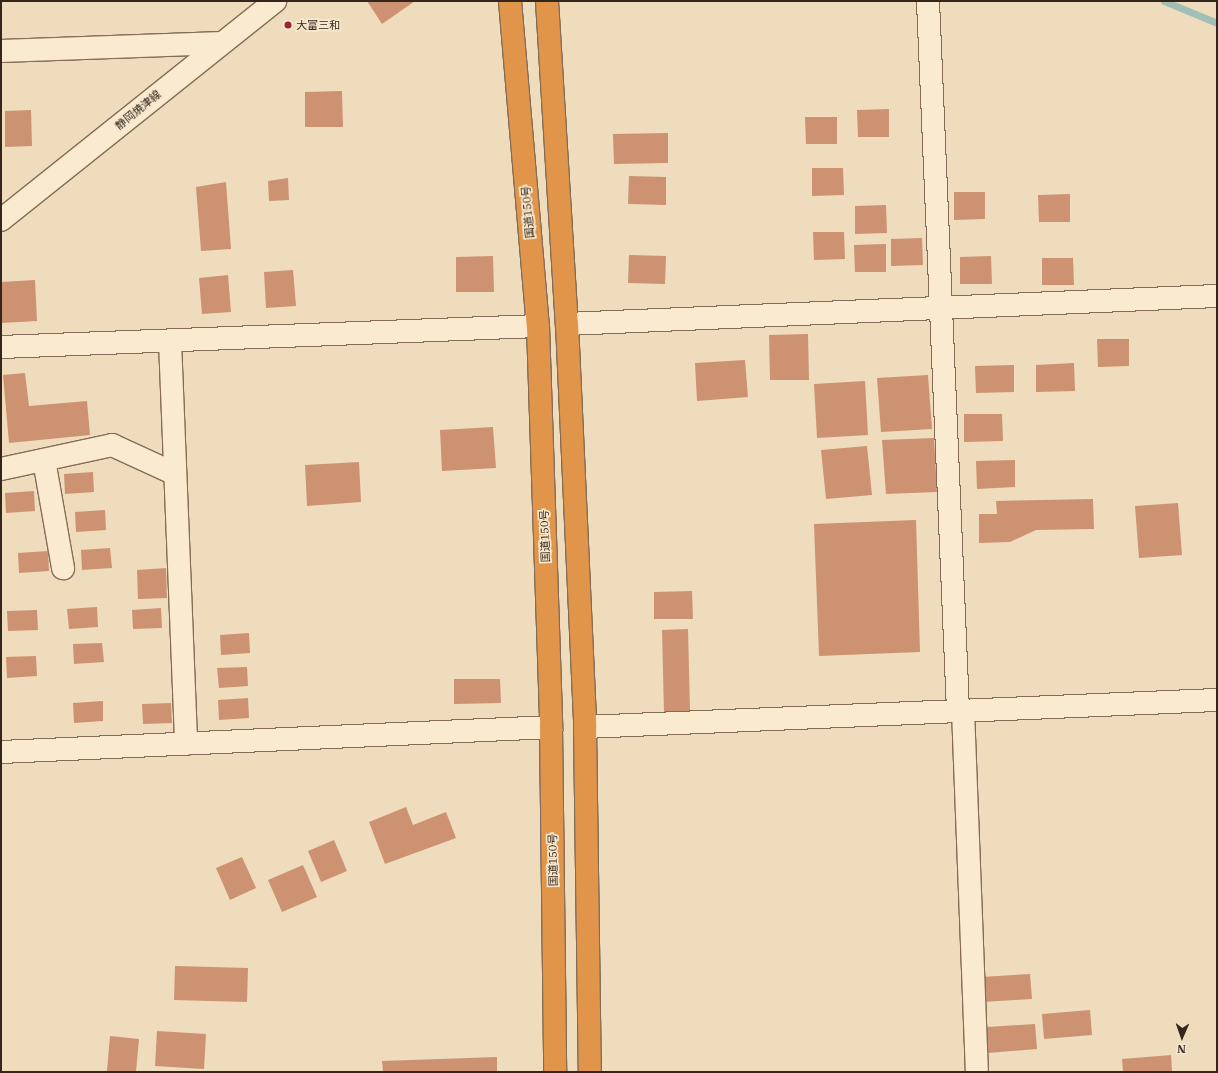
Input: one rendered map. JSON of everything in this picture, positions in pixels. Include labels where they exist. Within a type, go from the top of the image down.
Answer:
[{"type":"highway","name":"国道150号","points":[[510,1],[538,326],[551,727],[555,1072]]},
{"type":"highway","points":[[547,1],[568,324],[585,727],[590,1072]]},
{"type":"street","name":"静岡焼津線","points":[[1,220],[275,1]]},
{"type":"street","points":[[928,1],[940,308],[977,1072]]},
{"type":"street","points":[[1,51],[222,43]]},
{"type":"street","points":[[568,324],[1217,296]]},
{"type":"street","points":[[1,347],[538,326]]},
{"type":"street","points":[[170,341],[186,744]]},
{"type":"street","points":[[1,469],[112,444],[175,474]]},
{"type":"street","points":[[44,460],[63,568]]},
{"type":"street","points":[[585,727],[1217,700]]},
{"type":"street","points":[[1,752],[551,727]]},
{"type":"building","points":[[367,1],[415,1],[382,24]]},
{"type":"building","points":[[342,91],[343,127],[305,127],[305,92]]},
{"type":"building","points":[[889,109],[889,137],[858,137],[857,110]]},
{"type":"building","points":[[31,110],[32,146],[5,147],[5,111]]},
{"type":"building","points":[[805,117],[837,117],[837,144],[806,144]]},
{"type":"building","points":[[668,133],[668,163],[614,164],[613,134]]},
{"type":"building","points":[[812,168],[843,168],[844,195],[812,196]]},
{"type":"building","points":[[629,176],[666,177],[666,205],[628,204]]},
{"type":"building","points":[[288,178],[289,200],[269,201],[268,181]]},
{"type":"building","points":[[226,182],[231,249],[201,251],[196,187]]},
{"type":"building","points":[[954,192],[985,192],[985,219],[954,220]]},
{"type":"building","points":[[1070,194],[1070,222],[1039,222],[1038,195]]},
{"type":"building","points":[[886,205],[887,233],[855,234],[855,206]]},
{"type":"building","points":[[813,232],[844,232],[845,259],[814,260]]},
{"type":"building","points":[[922,238],[923,265],[891,266],[891,239]]},
{"type":"building","points":[[886,244],[886,272],[855,272],[854,245]]},
{"type":"building","points":[[629,255],[666,256],[665,284],[628,283]]},
{"type":"building","points":[[493,256],[494,292],[456,292],[456,257]]},
{"type":"building","points":[[991,256],[992,284],[960,284],[960,257]]},
{"type":"building","points":[[1042,258],[1073,258],[1074,285],[1042,285]]},
{"type":"building","points":[[293,270],[296,306],[266,308],[264,272]]},
{"type":"building","points":[[228,275],[231,312],[202,314],[199,278]]},
{"type":"building","points":[[35,280],[37,321],[1,323],[1,282]]},
{"type":"building","points":[[808,334],[809,380],[770,380],[769,335]]},
{"type":"building","points":[[1097,339],[1129,339],[1129,366],[1098,367]]},
{"type":"building","points":[[745,360],[748,397],[697,401],[695,363]]},
{"type":"building","points":[[1074,363],[1075,391],[1036,392],[1036,365]]},
{"type":"building","points":[[1014,365],[1014,392],[976,393],[975,366]]},
{"type":"building","points":[[25,373],[29,406],[87,401],[90,435],[9,443],[3,375]]},
{"type":"building","points":[[928,375],[932,429],[881,432],[877,378]]},
{"type":"building","points":[[865,381],[868,435],[817,438],[814,384]]},
{"type":"building","points":[[964,414],[1002,414],[1003,441],[964,442]]},
{"type":"building","points":[[493,427],[496,468],[442,471],[440,430]]},
{"type":"building","points":[[934,438],[937,492],[886,494],[882,440]]},
{"type":"building","points":[[867,446],[872,495],[826,499],[821,450]]},
{"type":"building","points":[[1015,460],[1015,487],[977,489],[976,461]]},
{"type":"building","points":[[359,462],[361,502],[307,506],[305,465]]},
{"type":"building","points":[[93,472],[94,492],[65,494],[64,474]]},
{"type":"building","points":[[34,491],[35,511],[6,513],[5,493]]},
{"type":"building","points":[[1093,499],[1094,529],[1036,530],[1010,542],[979,543],[979,514],[997,514],[996,501]]},
{"type":"building","points":[[1178,503],[1182,555],[1139,558],[1135,506]]},
{"type":"building","points":[[105,510],[106,530],[76,532],[75,512]]},
{"type":"building","points":[[916,520],[920,652],[819,656],[814,524]]},
{"type":"building","points":[[110,548],[112,568],[82,570],[81,550]]},
{"type":"building","points":[[48,551],[49,571],[19,573],[18,553]]},
{"type":"building","points":[[166,568],[167,598],[138,599],[137,570]]},
{"type":"building","points":[[692,591],[693,619],[654,619],[654,592]]},
{"type":"building","points":[[97,607],[98,627],[69,629],[67,609]]},
{"type":"building","points":[[161,608],[162,628],[133,629],[132,610]]},
{"type":"building","points":[[37,610],[38,630],[8,631],[7,611]]},
{"type":"building","points":[[688,629],[690,712],[664,712],[662,630]]},
{"type":"building","points":[[249,633],[250,653],[221,655],[220,635]]},
{"type":"building","points":[[102,643],[104,662],[74,664],[73,644]]},
{"type":"building","points":[[36,656],[37,676],[7,678],[6,657]]},
{"type":"building","points":[[247,667],[248,686],[219,688],[217,668]]},
{"type":"building","points":[[454,679],[500,679],[501,703],[454,704]]},
{"type":"building","points":[[248,698],[249,718],[219,720],[218,700]]},
{"type":"building","points":[[103,701],[103,721],[74,723],[73,703]]},
{"type":"building","points":[[171,703],[172,723],[143,724],[142,704]]},
{"type":"building","points":[[406,807],[413,825],[446,812],[456,838],[385,864],[369,822]]},
{"type":"building","points":[[334,840],[347,871],[321,882],[308,851]]},
{"type":"building","points":[[242,857],[256,888],[230,900],[216,868]]},
{"type":"building","points":[[303,865],[317,897],[282,912],[268,880]]},
{"type":"building","points":[[175,966],[248,968],[247,1002],[174,1000]]},
{"type":"building","points":[[1030,974],[1032,999],[983,1002],[981,977]]},
{"type":"building","points":[[1090,1010],[1092,1035],[1044,1039],[1042,1014]]},
{"type":"building","points":[[1035,1024],[1037,1049],[988,1053],[987,1027]]},
{"type":"building","points":[[157,1031],[206,1034],[204,1069],[155,1066]]},
{"type":"building","points":[[110,1036],[139,1039],[136,1072],[107,1071]]},
{"type":"building","points":[[1171,1055],[1172,1072],[1123,1072],[1122,1059]]},
{"type":"building","points":[[497,1057],[497,1072],[383,1072],[382,1061]]},
{"type":"waterway","points":[[1164,1],[1217,23]]},
{"type":"place","name":"大富三和","points":[[288,25]]}]
